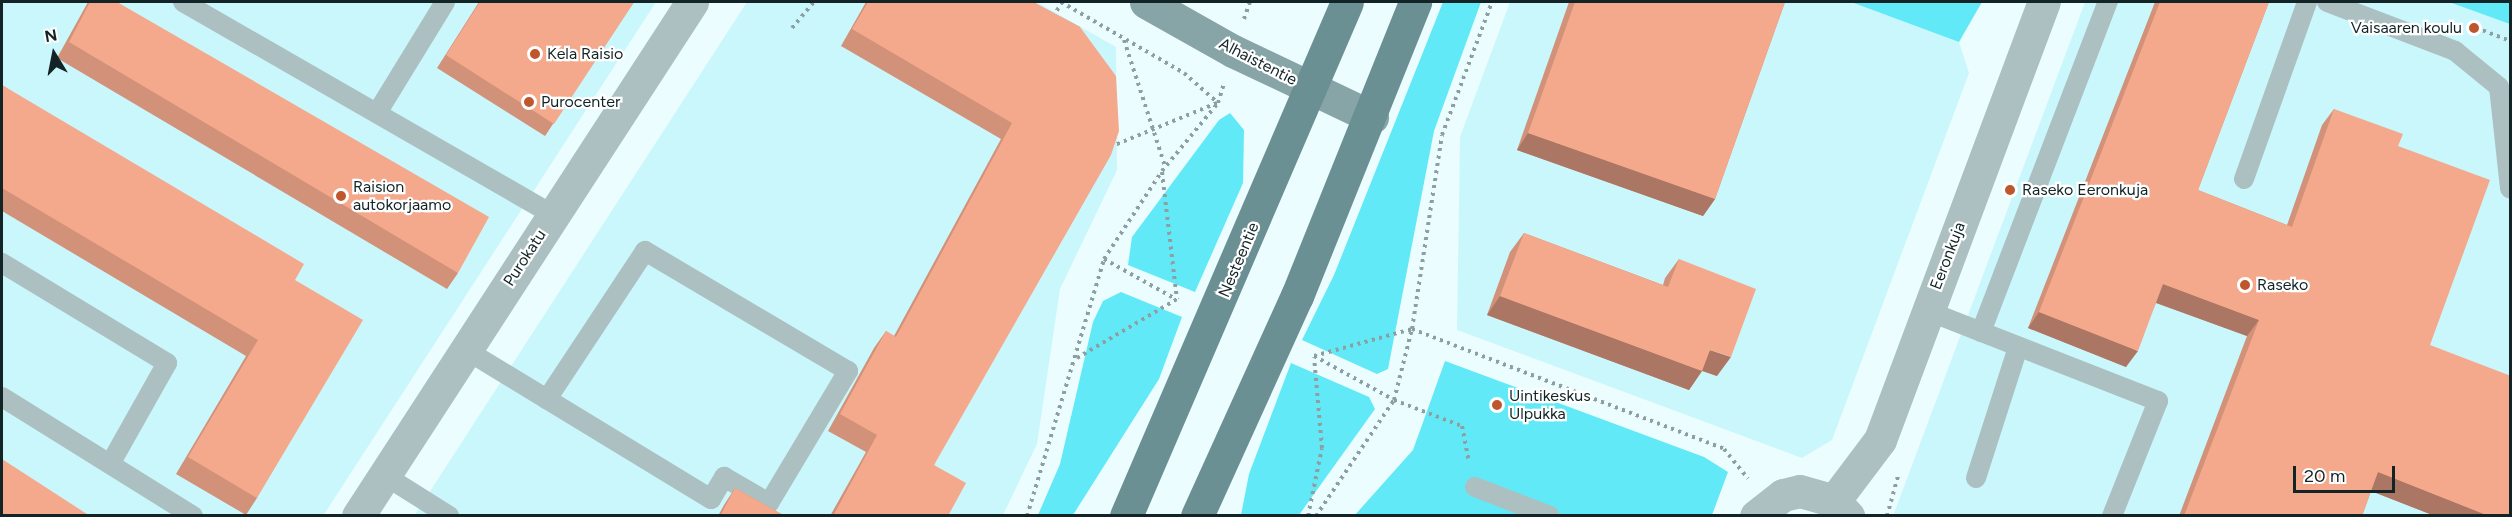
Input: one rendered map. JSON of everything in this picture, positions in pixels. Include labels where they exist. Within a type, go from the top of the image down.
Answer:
[{"type":"main road","name":"Nesteentie","points":[[1126,516],[1347,2]]},
{"type":"main road","points":[[1197,516],[1372,117],[1415,2]]},
{"type":"street","name":"Purokatu","points":[[358,516],[692,2]]},
{"type":"street","name":"Alhaistentie","points":[[1146,2],[1233,51],[1372,117]]},
{"type":"street","name":"Eeronkuja","points":[[1762,510],[1800,491],[1841,508],[1880,440],[2044,2]]},
{"type":"lane","points":[[183,2],[553,215]]},
{"type":"lane","points":[[377,114],[445,2]]},
{"type":"lane","points":[[1982,332],[2108,2]]},
{"type":"lane","points":[[2244,179],[2307,2]]},
{"type":"lane","points":[[2327,2],[2455,51],[2499,87],[2511,188]]},
{"type":"lane","points":[[466,350],[711,499],[724,477],[769,503],[848,371],[645,251],[547,399]]},
{"type":"lane","points":[[2,263],[167,363],[110,464]]},
{"type":"lane","points":[[1928,312],[2158,401],[2112,516]]},
{"type":"lane","points":[[1976,478],[2018,347]]},
{"type":"lane","points":[[2,397],[193,516]]},
{"type":"lane","points":[[384,475],[449,516]]},
{"type":"lane","points":[[1475,487],[1550,516]]},
{"type":"path","points":[[792,28],[814,2]]},
{"type":"path","points":[[1051,21],[1061,2],[1184,73],[1218,103]]},
{"type":"path","points":[[1027,516],[1076,359],[1104,259],[1163,169],[1218,103],[1250,2]]},
{"type":"path","points":[[1316,516],[1394,400],[1412,329],[1443,135],[1492,2]]},
{"type":"path","points":[[1123,38],[1155,130],[1163,169],[1177,299]]},
{"type":"path","points":[[1107,148],[1218,103]]},
{"type":"path","points":[[1104,259],[1177,299]]},
{"type":"path","points":[[1076,359],[1177,299]]},
{"type":"path","points":[[1314,356],[1412,329],[1724,449],[1762,510]]},
{"type":"path","points":[[1314,356],[1394,400],[1462,426],[1475,487]]},
{"type":"path","points":[[1308,516],[1322,448],[1314,356]]},
{"type":"shaded area","points":[[2,2],[656,2],[323,516],[2,515]]},
{"type":"shaded area","points":[[747,2],[1037,2],[1116,47],[1117,170],[1060,289],[1037,444],[1003,515],[414,516]]},
{"type":"shaded area","points":[[1443,2],[1481,2],[1434,131],[1388,369],[1377,374],[1302,340],[1334,275]]},
{"type":"shaded area","points":[[1510,2],[1851,2],[1959,42],[1969,73],[1832,440],[1802,458],[1457,330],[1460,137]]},
{"type":"shaded area","points":[[1851,2],[1982,2],[1959,42]]},
{"type":"shaded area","name":"Raseko","points":[[2085,2],[2510,2],[2510,515],[1893,516]]},
{"type":"shaded area","points":[[2449,2],[2510,2],[2510,24]]},
{"type":"shaded area","points":[[1230,113],[1244,130],[1243,183],[1195,292],[1128,265],[1132,237],[1219,120]]},
{"type":"shaded area","points":[[1121,292],[1182,317],[1159,379],[1073,515],[1038,515],[1060,464],[1093,322],[1103,301]]},
{"type":"shaded area","name":"Uintikeskus Ulpukka","points":[[1445,361],[1704,457],[1728,472],[1712,515],[1354,516],[1413,450]]},
{"type":"shaded area","points":[[1291,363],[1369,397],[1375,409],[1299,515],[1241,515],[1249,474]]},
{"type":"building","points":[[90,2],[117,2],[489,217],[458,273],[69,42]]},
{"type":"building","name":"Purocenter","points":[[480,2],[634,2],[554,124],[446,55]]},
{"type":"building","points":[[868,2],[1033,2],[1080,27],[1116,76],[1119,131],[1111,155],[934,465],[966,483],[948,516],[833,516],[877,435],[840,414],[886,331],[896,337],[1012,123],[852,29]]},
{"type":"building","points":[[1575,2],[1785,2],[1715,199],[1528,133]]},
{"type":"building","points":[[2160,2],[2269,2],[2198,190],[2292,227],[2334,109],[2403,134],[2398,146],[2490,180],[2430,345],[2511,376],[2511,516],[2489,516],[2378,472],[2362,516],[2184,516],[2259,320],[2163,284],[2138,351],[2039,312]]},
{"type":"building","points":[[2,85],[304,264],[295,280],[363,320],[257,498],[188,457],[258,340],[2,188]]},
{"type":"building","points":[[1524,233],[1668,287],[1679,259],[1756,289],[1731,357],[1710,350],[1702,371],[1500,296]]},
{"type":"building","points":[[2,459],[90,516],[2,516]]},
{"type":"building","points":[[735,488],[785,516],[720,516]]},
{"type":"place","name":"Vaisaaren koulu","points":[[2474,28]]},
{"type":"place","name":"Kela Raisio","points":[[535,54]]},
{"type":"place","name":"Purocenter","points":[[529,102]]},
{"type":"place","name":"Raseko Eeronkuja","points":[[2010,190]]},
{"type":"place","name":"Raision autokorjaamo","points":[[341,196]]},
{"type":"place","name":"Raseko","points":[[2245,285]]},
{"type":"place","name":"Uintikeskus Ulpukka","points":[[1497,405]]}]
